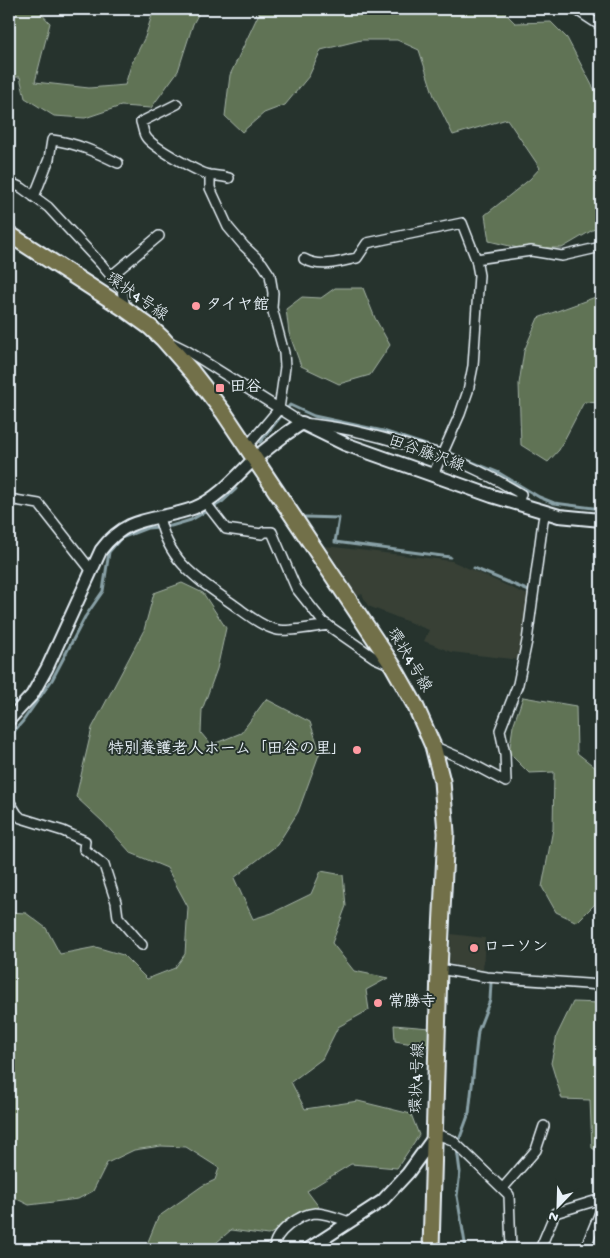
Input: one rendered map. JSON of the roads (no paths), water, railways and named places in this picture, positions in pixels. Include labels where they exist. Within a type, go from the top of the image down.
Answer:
[{"type":"main road","name":"環状4号線","points":[[9,234],[150,327],[192,372],[224,413],[393,666],[415,705],[433,746],[442,781],[446,833],[439,969],[431,1249]]},
{"type":"main road","points":[[250,453],[302,423]]},
{"type":"main road","name":"田谷藤沢線","points":[[302,423],[345,444],[518,504],[576,519],[601,520]]},
{"type":"street","points":[[575,9],[601,26]]},
{"type":"street","points":[[177,104],[141,122],[146,137],[170,155],[210,175],[220,175],[229,178]]},
{"type":"street","points":[[34,197],[49,159],[52,140],[70,142],[97,152],[118,163]]},
{"type":"street","points":[[209,508],[283,411],[285,367],[284,353],[272,308],[273,293],[270,275],[262,262],[244,246],[228,227],[210,188],[210,175]]},
{"type":"street","points":[[9,182],[22,188],[48,207],[122,289],[124,309]]},
{"type":"street","points":[[304,259],[310,263],[317,264],[338,263],[357,258],[367,243],[462,223],[476,259],[479,275],[474,366],[468,391],[433,475]]},
{"type":"street","points":[[110,276],[159,236]]},
{"type":"street","points":[[476,259],[530,251],[562,256],[601,247]]},
{"type":"street","points":[[163,339],[186,350],[302,423],[372,434],[422,450],[443,452],[522,494],[518,504]]},
{"type":"street","points":[[9,499],[39,504],[91,570]]},
{"type":"street","points":[[9,720],[32,695],[47,668],[91,570],[101,550],[110,538],[122,528],[136,522],[161,524],[193,508],[209,508]]},
{"type":"street","points":[[209,508],[226,529],[262,534],[264,532],[272,532],[296,588],[323,622],[375,658],[393,666]]},
{"type":"street","points":[[433,746],[463,758],[506,782],[505,754],[500,730],[518,684],[528,641],[543,521],[546,512]]},
{"type":"street","points":[[161,524],[184,567],[194,577],[254,619],[279,630],[328,625]]},
{"type":"street","points":[[9,801],[21,818],[85,841],[84,849],[104,865],[116,902],[118,917],[142,945]]},
{"type":"street","points":[[439,969],[486,977],[601,985]]},
{"type":"street","points":[[503,1188],[536,1150],[544,1126]]},
{"type":"street","points":[[308,1249],[382,1200],[408,1173],[434,1137],[442,1136],[463,1151],[503,1188],[510,1198],[511,1249]]},
{"type":"street","points":[[540,1249],[555,1213],[601,1199]]},
{"type":"street","points":[[585,1249],[601,1210]]},
{"type":"street","points":[[274,1249],[273,1244],[279,1234],[291,1223],[314,1213],[332,1216],[349,1222]]},
{"type":"waterway","points":[[260,442],[290,405],[314,416],[383,431],[450,453],[499,473],[539,497],[554,503],[601,509]]},
{"type":"waterway","points":[[9,737],[23,721],[52,680],[85,617],[103,591],[109,552],[121,538],[147,528],[171,526],[191,520],[222,502],[236,489]]},
{"type":"waterway","points":[[305,517],[339,518],[335,542],[450,557]]},
{"type":"waterway","points":[[474,568],[529,591]]},
{"type":"waterway","points":[[9,701],[15,702]]},
{"type":"waterway","points":[[458,1143],[469,1113],[478,1031],[490,1000],[491,983]]},
{"type":"waterway","points":[[457,1149],[460,1172],[457,1196],[466,1249]]},
{"type":"place","name":"タイヤ館","points":[[196,306]]},
{"type":"place","name":"田谷","points":[[220,388]]},
{"type":"place","name":"特別養護老人ホーム「田谷の里」","points":[[357,750]]},
{"type":"place","name":"ローソン","points":[[474,948]]},
{"type":"place","name":"常勝寺","points":[[378,1003]]}]
